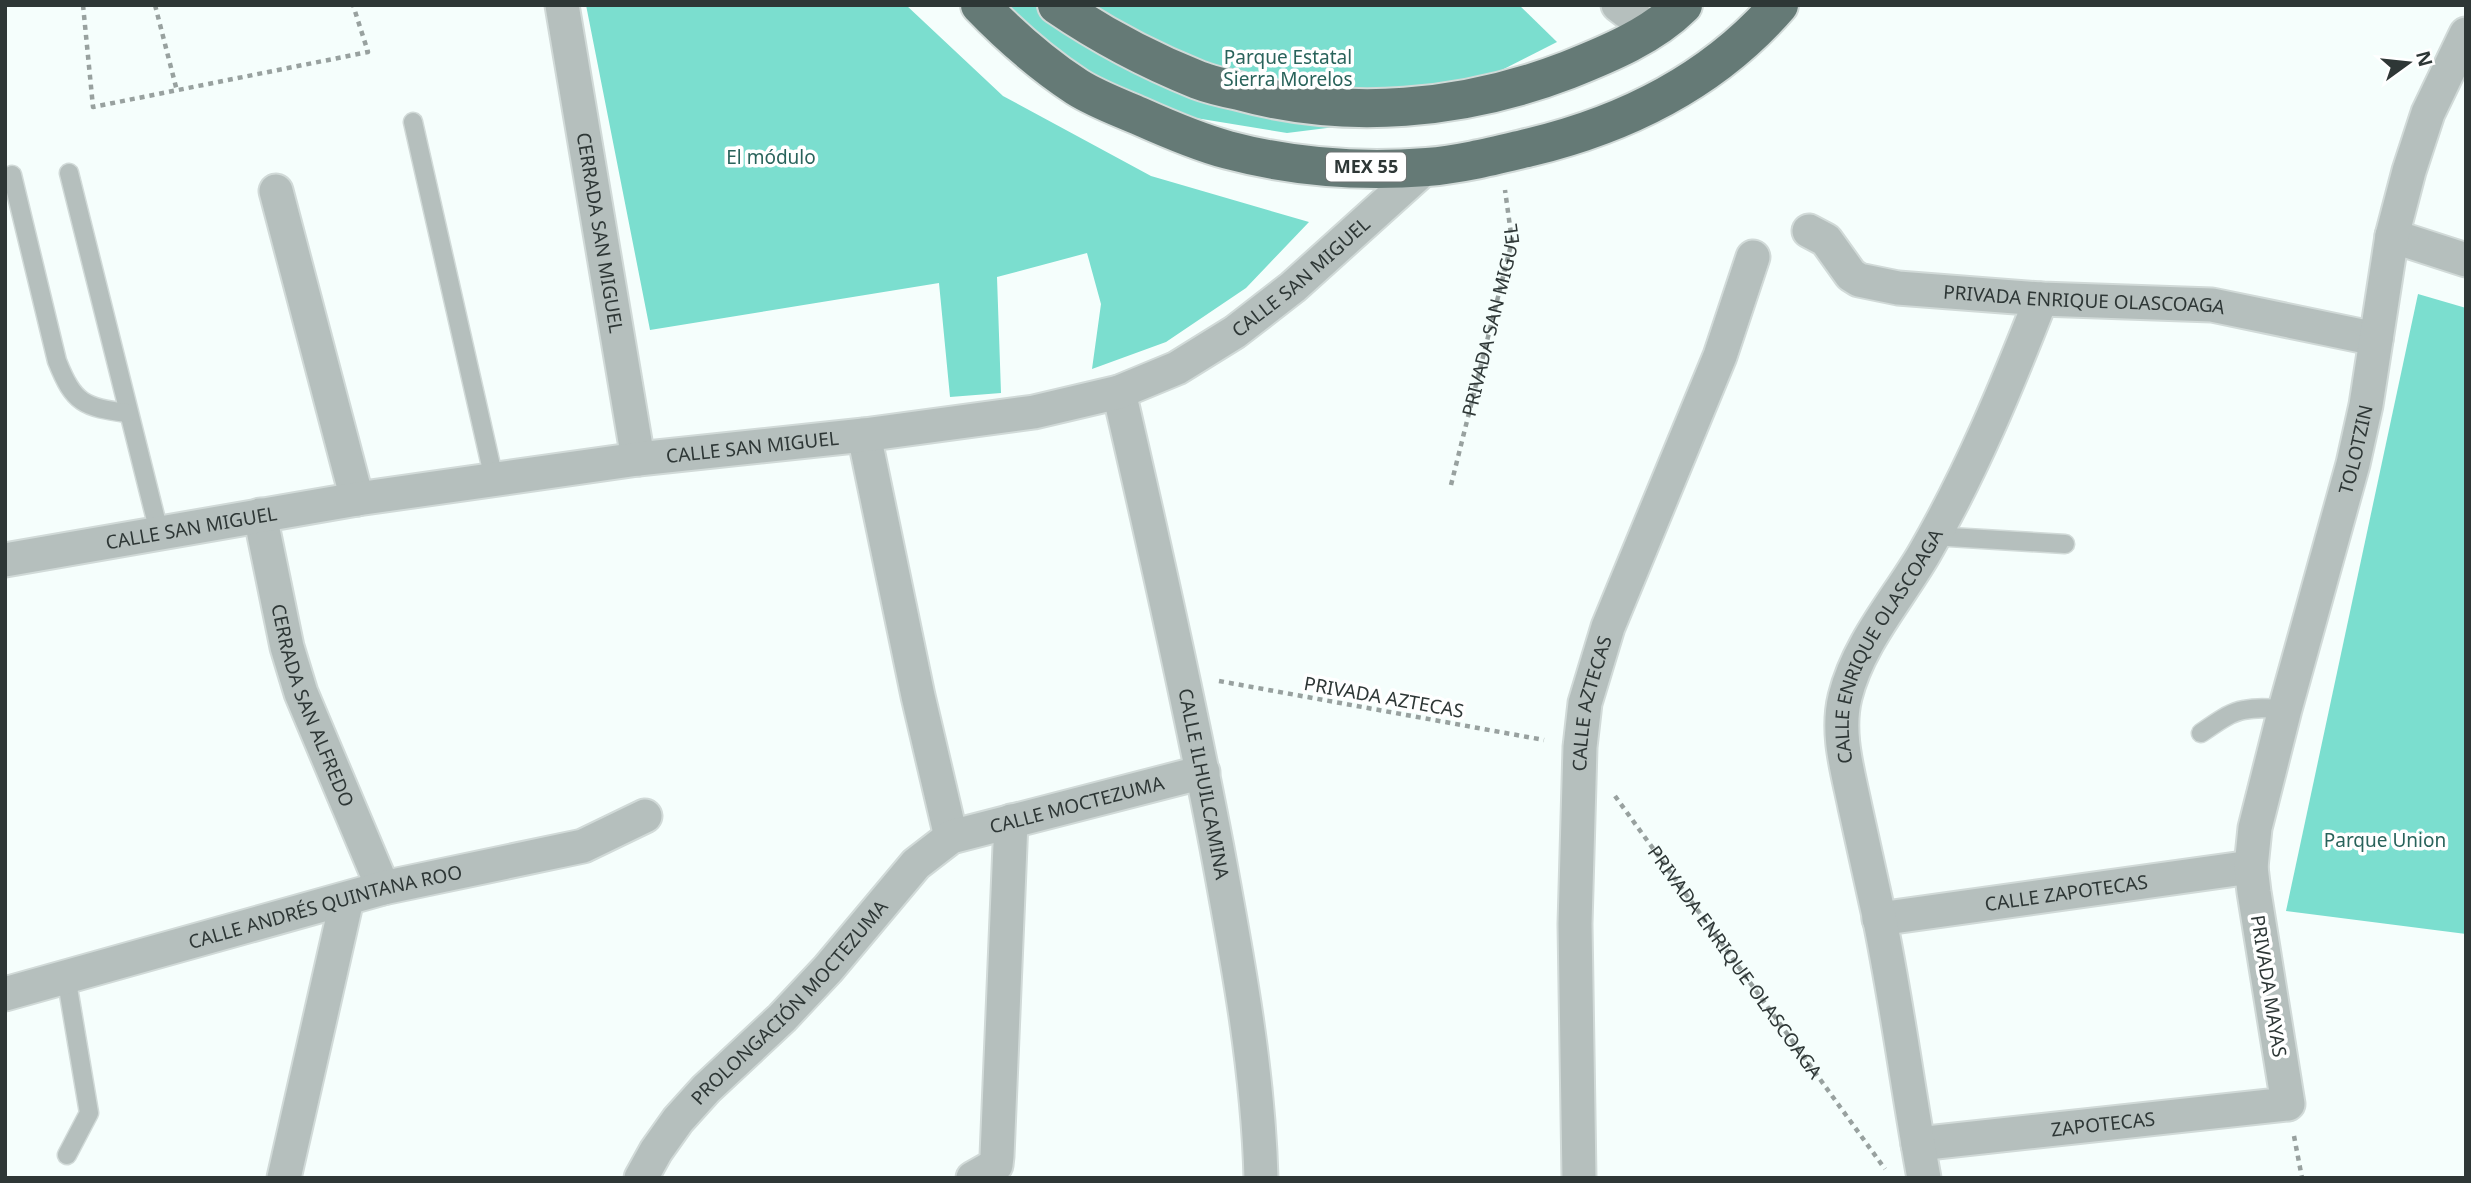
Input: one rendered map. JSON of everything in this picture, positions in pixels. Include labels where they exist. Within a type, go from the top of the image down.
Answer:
[{"type":"highway","name":"MEX 55","points":[[980,5],[1008,34],[1077,87],[1167,128],[1228,150],[1292,163],[1342,168],[1426,167],[1462,163],[1597,128],[1639,111],[1682,87],[1761,26],[1779,5]]},
{"type":"highway","points":[[1057,5],[1100,34],[1200,81],[1307,106],[1364,110],[1436,103],[1487,94],[1543,79],[1602,56],[1651,30],[1684,5]]},
{"type":"street","name":"CERRADA SAN MIGUEL","points":[[562,5],[638,459]]},
{"type":"street","points":[[1618,5],[1651,30]]},
{"type":"street","name":"TOLOTZIN","points":[[2251,867],[2255,828],[2284,709],[2353,464],[2366,405],[2392,236],[2428,113],[2466,34]]},
{"type":"street","name":"CALLE SAN MIGUEL","points":[[5,560],[357,499],[638,459],[864,435],[1034,412],[1119,392],[1177,368],[1235,332],[1293,288],[1426,167]]},
{"type":"street","points":[[276,191],[357,499]]},
{"type":"street","name":"PRIVADA ENRIQUE OLASCOAGA","points":[[1809,231],[1826,240],[1846,271],[1860,280],[1898,288],[2041,299],[2212,305],[2376,339]]},
{"type":"street","points":[[2392,236],[2466,260]]},
{"type":"street","name":"CALLE AZTECAS","points":[[1579,1178],[1575,924],[1580,747],[1585,703],[1608,627],[1720,356],[1754,257]]},
{"type":"street","name":"CALLE ENRIQUE OLASCOAGA","points":[[1924,1178],[1880,919],[1844,754],[1842,723],[1845,698],[1856,667],[1874,632],[1960,489],[2008,384],[2041,299]]},
{"type":"street","name":"CALLE ILHUILCAMINA","points":[[1119,392],[1184,682],[1234,933],[1255,1088],[1261,1178]]},
{"type":"street","points":[[864,435],[918,696],[951,837]]},
{"type":"street","name":"CERRADA SAN ALFREDO","points":[[260,515],[287,647],[301,693],[383,888]]},
{"type":"street","name":"CALLE MOCTEZUMA","points":[[951,837],[1203,772]]},
{"type":"street","name":"CALLE ANDRÉS QUINTANA ROO","points":[[5,994],[383,888],[583,846],[645,817]]},
{"type":"street","points":[[973,1178],[996,1165],[998,1156],[1011,821]]},
{"type":"street","name":"PROLONGACIÓN MOCTEZUMA","points":[[641,1178],[678,1120],[706,1088],[782,1018],[828,969],[916,864],[951,837]]},
{"type":"street","name":"CALLE ZAPOTECAS","points":[[1880,919],[2251,867]]},
{"type":"street","name":"PRIVADA MAYAS","points":[[2251,867],[2288,1104]]},
{"type":"street","points":[[285,1178],[347,899]]},
{"type":"street","name":"ZAPOTECAS","points":[[1918,1144],[2288,1104]]},
{"type":"lane","points":[[413,122],[494,479]]},
{"type":"lane","points":[[69,173],[159,533]]},
{"type":"lane","points":[[12,175],[57,362],[64,379],[84,404],[127,412]]},
{"type":"lane","points":[[1933,536],[2065,544]]},
{"type":"lane","points":[[2201,733],[2231,711],[2253,707],[2284,709]]},
{"type":"lane","points":[[66,976],[89,1113],[67,1155]]},
{"type":"path","points":[[83,5],[93,107],[368,52],[353,5]]},
{"type":"path","points":[[155,5],[177,91]]},
{"type":"path","name":"PRIVADA SAN MIGUEL","points":[[1451,485],[1512,241],[1500,154]]},
{"type":"path","name":"PRIVADA AZTECAS","points":[[1184,682],[1225,681],[1321,701],[1580,747]]},
{"type":"path","name":"PRIVADA ENRIQUE OLASCOAGA","points":[[1580,747],[1892,1178]]},
{"type":"green space","name":"El módulo","points":[[586,5],[906,5],[1003,96],[1151,176],[1309,222],[1246,288],[1166,342],[1092,369],[1101,304],[1087,253],[997,277],[1001,393],[950,397],[939,283],[650,330]]},
{"type":"green space","name":"Parque Estatal Sierra Morelos","points":[[971,5],[1519,5],[1557,42],[1407,118],[1287,133],[1159,112]]},
{"type":"green space","name":"Parque Union","points":[[2418,294],[2466,308],[2466,934],[2286,911]]}]
